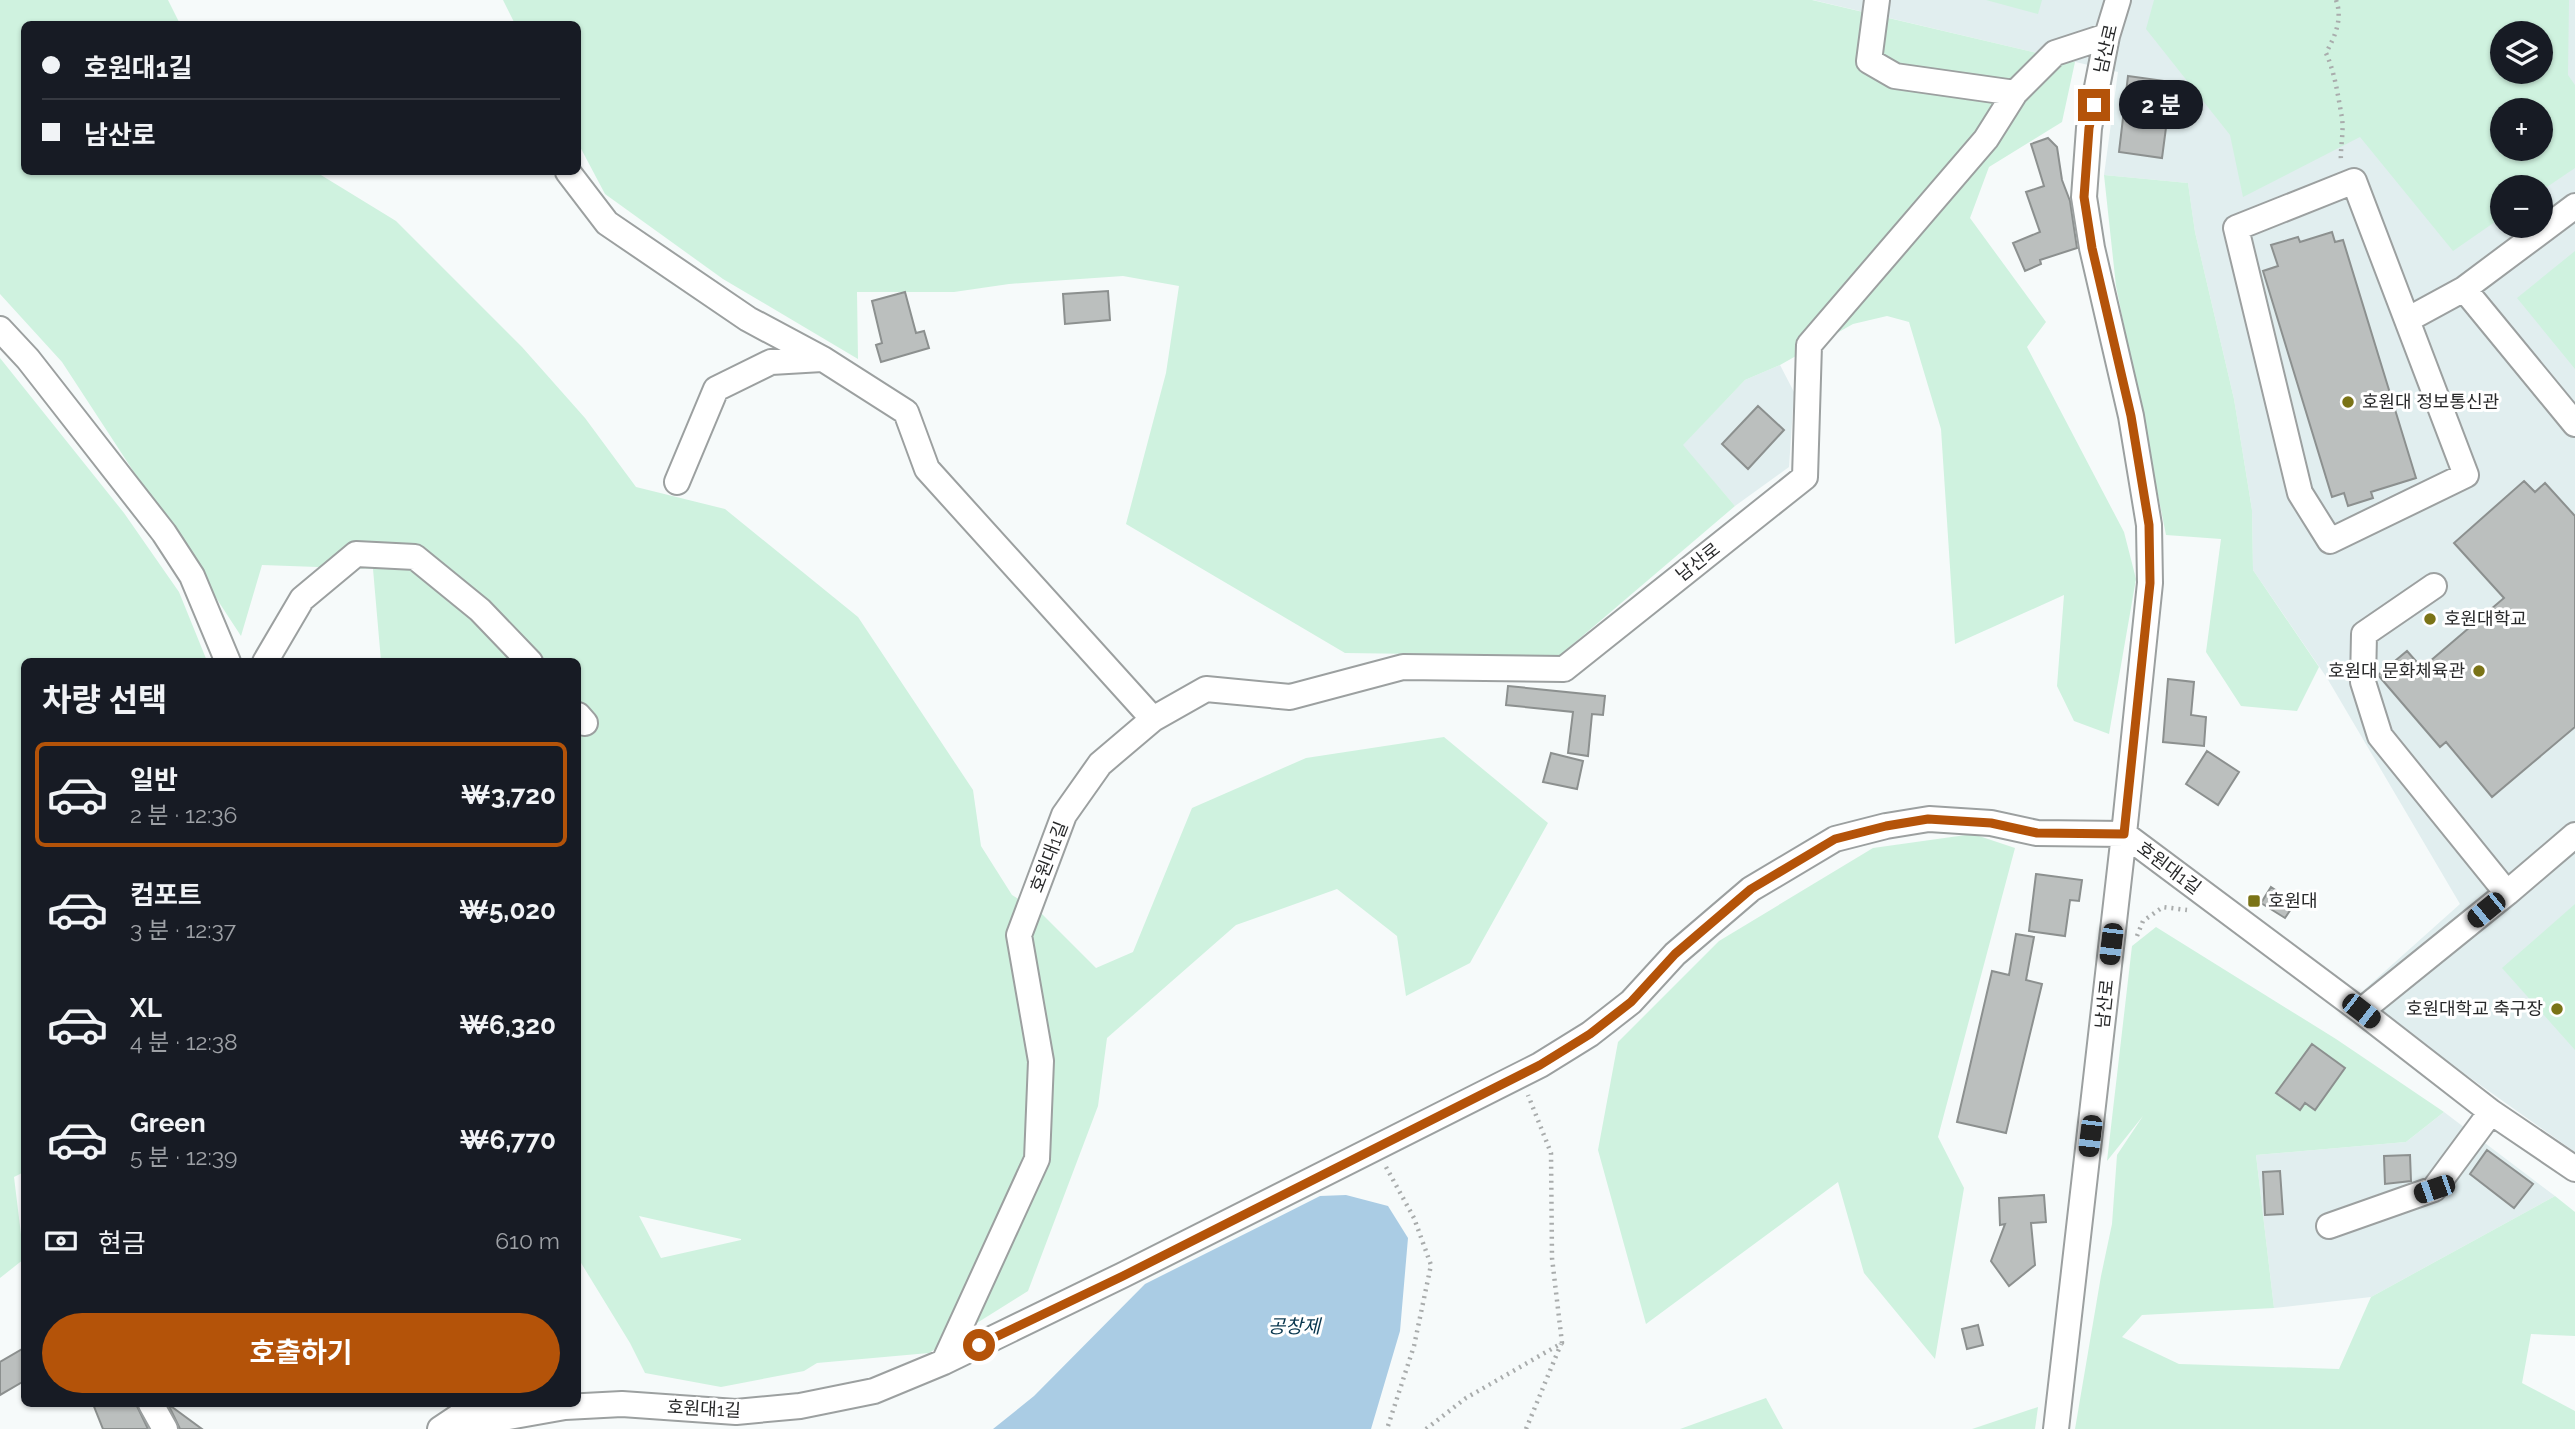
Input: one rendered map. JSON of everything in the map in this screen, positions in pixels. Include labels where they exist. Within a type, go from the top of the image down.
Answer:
[{"type":"street","points":[[1877,0],[1869,61],[1895,76],[2015,93]]},
{"type":"street","name":"남산로","points":[[2056,1429],[2150,583],[2149,525],[2131,416],[2092,248],[2084,197],[2089,128],[2107,36],[2118,0]]},
{"type":"street","name":"남산로","points":[[1153,719],[1206,689],[1290,696],[1403,667],[1564,669],[1805,477],[1809,345],[1986,139],[2015,93],[2055,53],[2107,36]]},
{"type":"street","points":[[570,175],[607,223],[748,319],[823,359],[906,412],[927,469],[1153,719]]},
{"type":"street","points":[[2354,181],[2407,320],[2466,475],[2330,541],[2300,493],[2236,228],[2354,181]]},
{"type":"street","points":[[2407,320],[2464,289],[2575,206]]},
{"type":"street","points":[[2464,289],[2575,424]]},
{"type":"street","points":[[0,329],[28,359],[164,533],[192,576],[226,658]]},
{"type":"street","points":[[677,482],[716,389],[771,362],[823,359]]},
{"type":"street","points":[[267,658],[302,598],[356,554],[415,557],[480,610],[526,658]]},
{"type":"street","points":[[2434,586],[2364,634],[2363,682],[2380,736],[2507,893]]},
{"type":"street","name":"호원대1길","points":[[944,1362],[1037,1158],[1041,1061],[1019,935],[1064,815],[1100,764],[1153,719]]},
{"type":"street","name":"호원대1길","points":[[581,1406],[622,1404],[736,1412],[800,1406],[874,1391],[944,1362],[1123,1276],[1520,1075],[1590,1034],[1631,1002],[1675,954],[1751,889],[1835,839],[1928,819],[1991,823],[2037,833],[2124,834],[2491,1112],[2575,1169]]},
{"type":"street","points":[[2361,1011],[2575,835]]},
{"type":"street","points":[[2329,1226],[2434,1189],[2491,1112]]},
{"type":"street","points":[[153,1407],[165,1429]]},
{"type":"street","name":"호원대1길","points":[[450,1417],[497,1419],[565,1407]]},
{"type":"path","points":[[2336,0],[2338,30],[2326,53],[2333,70],[2342,120],[2341,163]]},
{"type":"path","points":[[1520,1075],[1551,1153],[1552,1258],[1562,1343],[1526,1429]]},
{"type":"path","points":[[1376,1148],[1414,1218],[1432,1265],[1414,1346],[1387,1429]]},
{"type":"path","points":[[1426,1429],[1466,1398],[1562,1343]]},
{"type":"shaded area","name":"호원대학교","points":[[1813,0],[2575,0],[2575,1152],[2356,997],[2460,904],[2327,678],[2253,570],[2252,510],[2234,399],[2195,232],[2188,183],[2104,175],[2118,72]]},
{"type":"shaded area","points":[[1780,365],[1794,392],[1789,467],[1735,506],[1682,445],[1745,380]]},
{"type":"shaded area","points":[[2444,1112],[2555,1196],[2371,1297],[2274,1308],[2256,1155],[2406,1142]]},
{"type":"green space","points":[[0,0],[168,0],[178,21],[21,21],[21,175],[321,175],[396,221],[522,347],[585,418],[636,487],[725,509],[858,617],[973,790],[981,846],[1012,895],[1041,913],[1096,968],[1133,952],[1192,808],[1306,758],[1444,737],[1548,823],[1470,963],[1406,996],[1397,936],[1337,889],[1236,925],[1107,1038],[1098,1106],[1028,1291],[929,1353],[817,1363],[804,1371],[721,1387],[645,1373],[630,1343],[581,1263],[581,658],[381,658],[373,569],[262,565],[241,636],[62,362],[0,294]],"holes":[[[639,1216],[741,1239],[661,1258]]]},
{"type":"green space","points":[[503,0],[1812,0],[2075,62],[2062,122],[1989,167],[1970,218],[2046,322],[2027,347],[2124,532],[2136,579],[2109,734],[2074,721],[2057,686],[2064,595],[1955,644],[1941,429],[1909,322],[1887,316],[1853,324],[1780,365],[1745,380],[1683,445],[1735,506],[1559,656],[1345,653],[1126,524],[1166,373],[1179,286],[1123,276],[1009,284],[954,292],[857,292],[858,359],[723,279],[605,194],[581,149],[581,21],[514,21]]},
{"type":"green space","points":[[1986,0],[2042,0],[2038,14]]},
{"type":"green space","points":[[2154,0],[2569,0],[2568,75],[2575,85],[2575,168],[2553,183],[2553,175],[2490,175],[2490,225],[2453,251],[2360,137],[2243,197],[2230,135],[2146,29]]},
{"type":"green space","points":[[2104,175],[2188,183],[2195,232],[2234,399],[2252,510],[2253,570],[2319,667],[2297,711],[2241,706],[2206,652],[2221,539],[2166,535],[2116,286]]},
{"type":"green space","points":[[2575,251],[2575,369],[2517,298]]},
{"type":"green space","points":[[0,358],[124,513],[179,592],[206,658],[21,658],[21,1174],[14,1177],[21,1234],[21,1261],[0,1278]]},
{"type":"green space","points":[[1973,834],[2015,848],[1938,1137],[1964,1188],[1935,1359],[1864,1273],[1838,1182],[1646,1324],[1598,1150],[1618,1042],[1719,941],[1873,848]]},
{"type":"green space","name":"호원대학교 축구장","points":[[2575,904],[2575,1050],[2502,968]]},
{"type":"green space","points":[[2156,927],[2336,1039],[2444,1112],[2406,1142],[2256,1155],[2274,1308],[2142,1315],[2122,1337],[2179,1364],[2339,1369],[2371,1297],[2555,1196],[2575,1212],[2575,1336],[2531,1334],[2522,1383],[2575,1411],[2575,1429],[2075,1429],[2112,1224],[2117,1155],[2143,1116],[2107,1161],[2132,946]]},
{"type":"green space","points":[[1766,1398],[1783,1429],[1680,1429]]},
{"type":"green space","points":[[2038,1407],[2035,1429],[1972,1429]]},
{"type":"water","name":"공창제","points":[[1346,1195],[1388,1206],[1408,1238],[1400,1331],[1371,1429],[993,1429],[1034,1396],[1145,1284],[1320,1196]]},
{"type":"building","points":[[2128,76],[2172,82],[2162,158],[2119,152]]},
{"type":"building","points":[[2048,138],[2057,147],[2062,180],[2070,201],[2077,248],[2040,260],[2041,264],[2025,271],[2013,243],[2040,232],[2026,192],[2044,186],[2031,144]]},
{"type":"building","name":"호원대 정보통신관","points":[[2332,232],[2335,242],[2343,240],[2416,478],[2371,492],[2373,498],[2348,506],[2344,493],[2332,497],[2263,271],[2278,266],[2271,245],[2298,237],[2300,242]]},
{"type":"building","points":[[1108,291],[1110,320],[1065,324],[1063,294]]},
{"type":"building","points":[[905,292],[916,333],[924,331],[929,348],[881,362],[876,345],[882,343],[872,301]]},
{"type":"building","points":[[1758,406],[1784,430],[1748,469],[1722,444]]},
{"type":"building","name":"호원대 문화체육관","points":[[2524,481],[2535,492],[2545,483],[2575,516],[2575,727],[2492,797],[2446,742],[2440,747],[2378,675],[2407,651],[2422,668],[2504,598],[2454,543]]},
{"type":"building","points":[[2168,679],[2194,682],[2191,715],[2206,717],[2204,746],[2163,742]]},
{"type":"building","points":[[1508,686],[1605,696],[1603,715],[1592,714],[1588,756],[1568,753],[1573,712],[1506,705]]},
{"type":"building","points":[[2207,751],[2239,772],[2218,805],[2186,784]]},
{"type":"building","points":[[1551,753],[1583,761],[1577,789],[1543,782]]},
{"type":"building","points":[[2036,874],[2082,880],[2079,901],[2070,900],[2065,936],[2029,931]]},
{"type":"building","points":[[2271,887],[2295,903],[2285,918],[2261,903]]},
{"type":"building","points":[[2016,934],[2034,937],[2026,980],[2042,984],[2006,1133],[1957,1122],[1992,971],[2009,975]]},
{"type":"building","points":[[2312,1044],[2345,1068],[2315,1110],[2305,1103],[2300,1110],[2276,1093]]},
{"type":"building","points":[[2487,1150],[2533,1184],[2514,1208],[2470,1174]]},
{"type":"building","points":[[2410,1155],[2411,1181],[2385,1184],[2384,1156]]},
{"type":"building","points":[[2280,1171],[2283,1214],[2265,1215],[2263,1172]]},
{"type":"building","points":[[2044,1195],[2046,1222],[2031,1223],[2035,1265],[2009,1286],[1991,1261],[2005,1224],[2000,1225],[1999,1198]]},
{"type":"building","points":[[1978,1325],[1983,1345],[1967,1349],[1962,1329]]},
{"type":"building","points":[[21,1350],[21,1383],[0,1395],[0,1362]]},
{"type":"building","points":[[94,1407],[137,1407],[148,1429],[103,1429]]},
{"type":"building","points":[[169,1407],[202,1429],[180,1429]]},
{"type":"place","name":"호원대 정보통신관","points":[[2348,402]]},
{"type":"place","name":"호원대학교","points":[[2430,619]]},
{"type":"place","name":"호원대 문화체육관","points":[[2479,671]]},
{"type":"place","name":"호원대","points":[[2254,901]]},
{"type":"place","name":"호원대학교 축구장","points":[[2557,1009]]},
{"type":"route","points":[[979,1345],[1123,1276],[1540,1065],[1590,1034],[1631,1002],[1675,954],[1751,889],[1835,839],[1928,819],[1991,823],[2037,833],[2124,834],[2138,677],[2150,583],[2149,525],[2131,416],[2092,248],[2084,197],[2089,128],[2094,105]]}]
